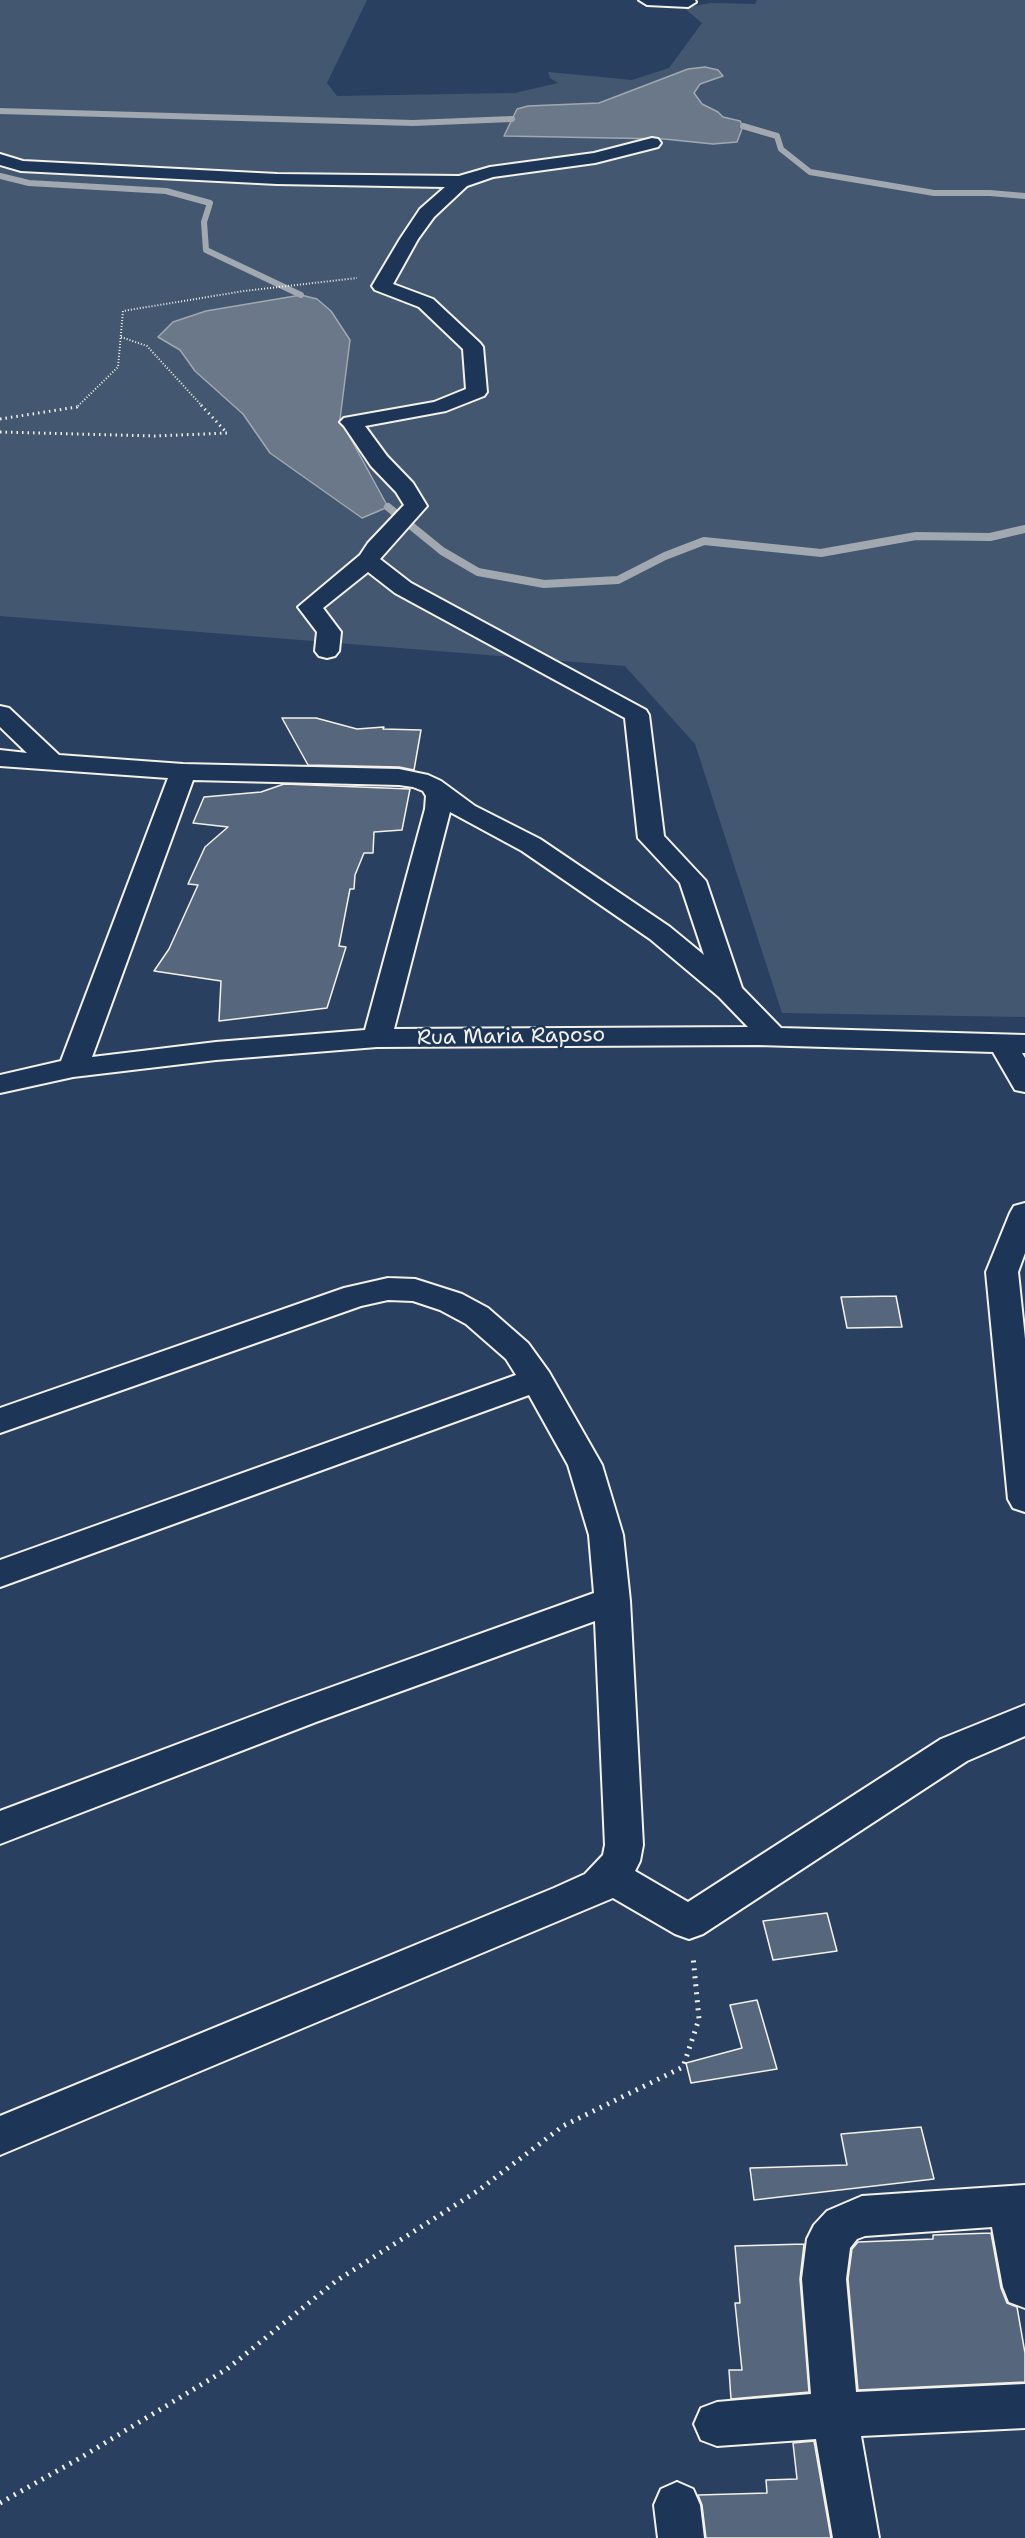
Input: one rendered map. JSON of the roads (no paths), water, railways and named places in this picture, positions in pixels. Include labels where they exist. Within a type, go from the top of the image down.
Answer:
[{"type":"street","points":[[647,0],[688,2]]},
{"type":"street","points":[[0,159],[21,166],[277,179],[461,182],[490,172],[595,158],[652,143]]},
{"type":"street","points":[[327,651],[329,632],[310,607],[368,560],[376,548],[416,506],[405,488],[379,461],[351,422],[439,407],[477,392],[473,348],[426,303],[382,286],[427,213],[461,182]]},
{"type":"street","points":[[368,560],[403,588],[637,715],[651,838],[693,881],[729,991]]},
{"type":"street","points":[[0,713],[52,762]]},
{"type":"street","points":[[0,758],[183,772],[399,777],[419,780],[432,786],[466,811],[531,845],[660,933],[729,991],[774,1037]]},
{"type":"street","points":[[73,1068],[183,772]]},
{"type":"street","points":[[377,1038],[438,809],[440,796],[432,786]]},
{"type":"street","name":"Rua Maria Raposo","points":[[0,1084],[73,1068],[216,1052],[377,1038],[586,1035],[1013,1043]]},
{"type":"street","points":[[1013,1043],[1025,1083]]},
{"type":"street","points":[[1025,1214],[1002,1272],[1025,1499]]},
{"type":"street","points":[[0,1420],[355,1296],[388,1288],[415,1290],[451,1302],[477,1316],[518,1352],[537,1380],[585,1465],[606,1535],[612,1601],[624,1845],[621,1861],[599,1886],[0,2136]]},
{"type":"street","points":[[0,1574],[537,1380]]},
{"type":"street","points":[[0,1828],[91,1791],[303,1712],[612,1601]]},
{"type":"street","points":[[609,1876],[689,1922],[954,1750],[1025,1720]]},
{"type":"street","points":[[856,2538],[835,2415],[824,2279],[829,2239],[842,2225],[862,2216],[1017,2206],[1025,2287]]},
{"type":"street","points":[[717,2424],[835,2415],[1025,2406]]},
{"type":"waterway","points":[[0,111],[413,123],[512,119]]},
{"type":"waterway","points":[[743,126],[777,136],[781,149],[810,172],[934,193],[990,193],[1025,196]]},
{"type":"waterway","points":[[0,176],[29,183],[166,191],[210,203],[204,222],[206,250],[301,295]]},
{"type":"waterway","points":[[388,507],[442,551],[478,572],[544,584],[618,580],[665,556],[704,541],[821,553],[916,536],[990,537],[1025,529]]}]
